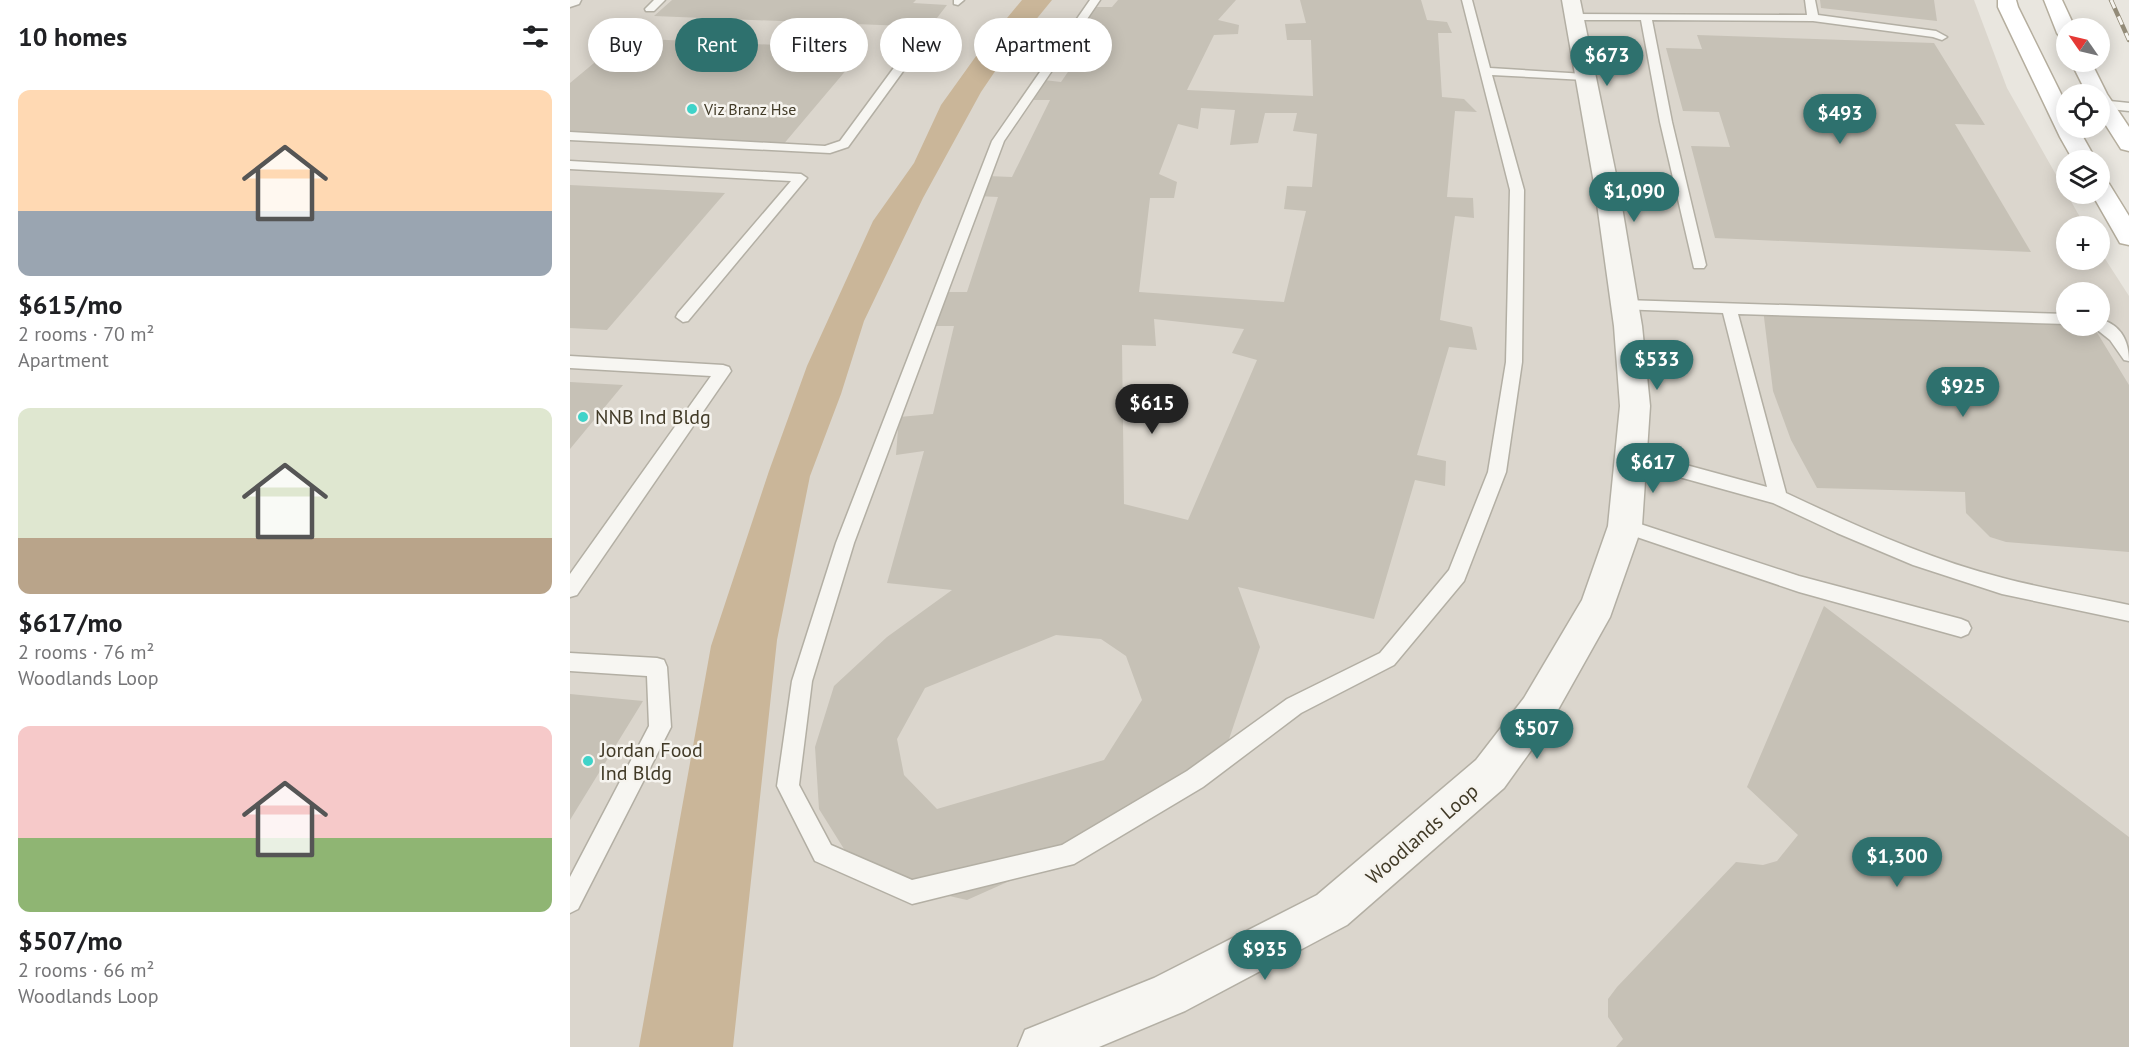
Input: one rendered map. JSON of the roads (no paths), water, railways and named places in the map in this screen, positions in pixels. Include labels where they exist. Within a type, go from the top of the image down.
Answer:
[{"type":"main road","points":[[2007,0],[2008,7],[2056,102]]},
{"type":"main road","points":[[2053,0],[2061,18]]},
{"type":"main road","points":[[2110,115],[2129,144]]},
{"type":"main road","points":[[2110,204],[2129,237]]},
{"type":"street","name":"Woodlands Loop","points":[[1042,1047],[1169,995],[1332,910],[1490,774],[1537,711],[1598,606],[1625,526],[1635,406],[1624,305],[1607,189],[1573,9]]},
{"type":"lane","points":[[650,9],[660,0]]},
{"type":"lane","points":[[1095,0],[998,141],[845,543],[802,681],[788,786],[793,796],[823,853],[912,892],[1066,856],[1195,779],[1294,706],[1387,659],[1458,575],[1497,472],[1514,362],[1517,190],[1488,71],[1467,0]]},
{"type":"lane","points":[[1810,0],[1813,18]]},
{"type":"lane","points":[[1573,9],[1646,18],[1813,18],[1936,34],[1942,37]]},
{"type":"lane","points":[[1646,18],[1666,123],[1699,265]]},
{"type":"lane","points":[[1488,71],[1585,77]]},
{"type":"lane","points":[[570,136],[826,150],[844,144],[896,72]]},
{"type":"lane","points":[[2110,102],[2129,106]]},
{"type":"lane","points":[[570,165],[801,178],[682,317]]},
{"type":"lane","points":[[1624,305],[2056,319]]},
{"type":"lane","points":[[1729,308],[1778,497]]},
{"type":"lane","points":[[2110,332],[2129,356]]},
{"type":"lane","points":[[570,362],[723,371],[570,589]]},
{"type":"lane","points":[[1631,457],[1778,497],[1843,528],[1950,569],[2002,586],[2129,614]]},
{"type":"lane","points":[[1625,526],[1799,584],[1961,628]]},
{"type":"lane","points":[[570,662],[657,667],[660,727],[570,901]]},
{"type":"railway","points":[[2111,0],[2129,40]]},
{"type":"place","name":"Viz Branz Hse","points":[[692,109]]},
{"type":"place","name":"NNB Ind Bldg","points":[[583,417]]},
{"type":"place","name":"Jordan Food Ind Bldg","points":[[588,761]]}]
